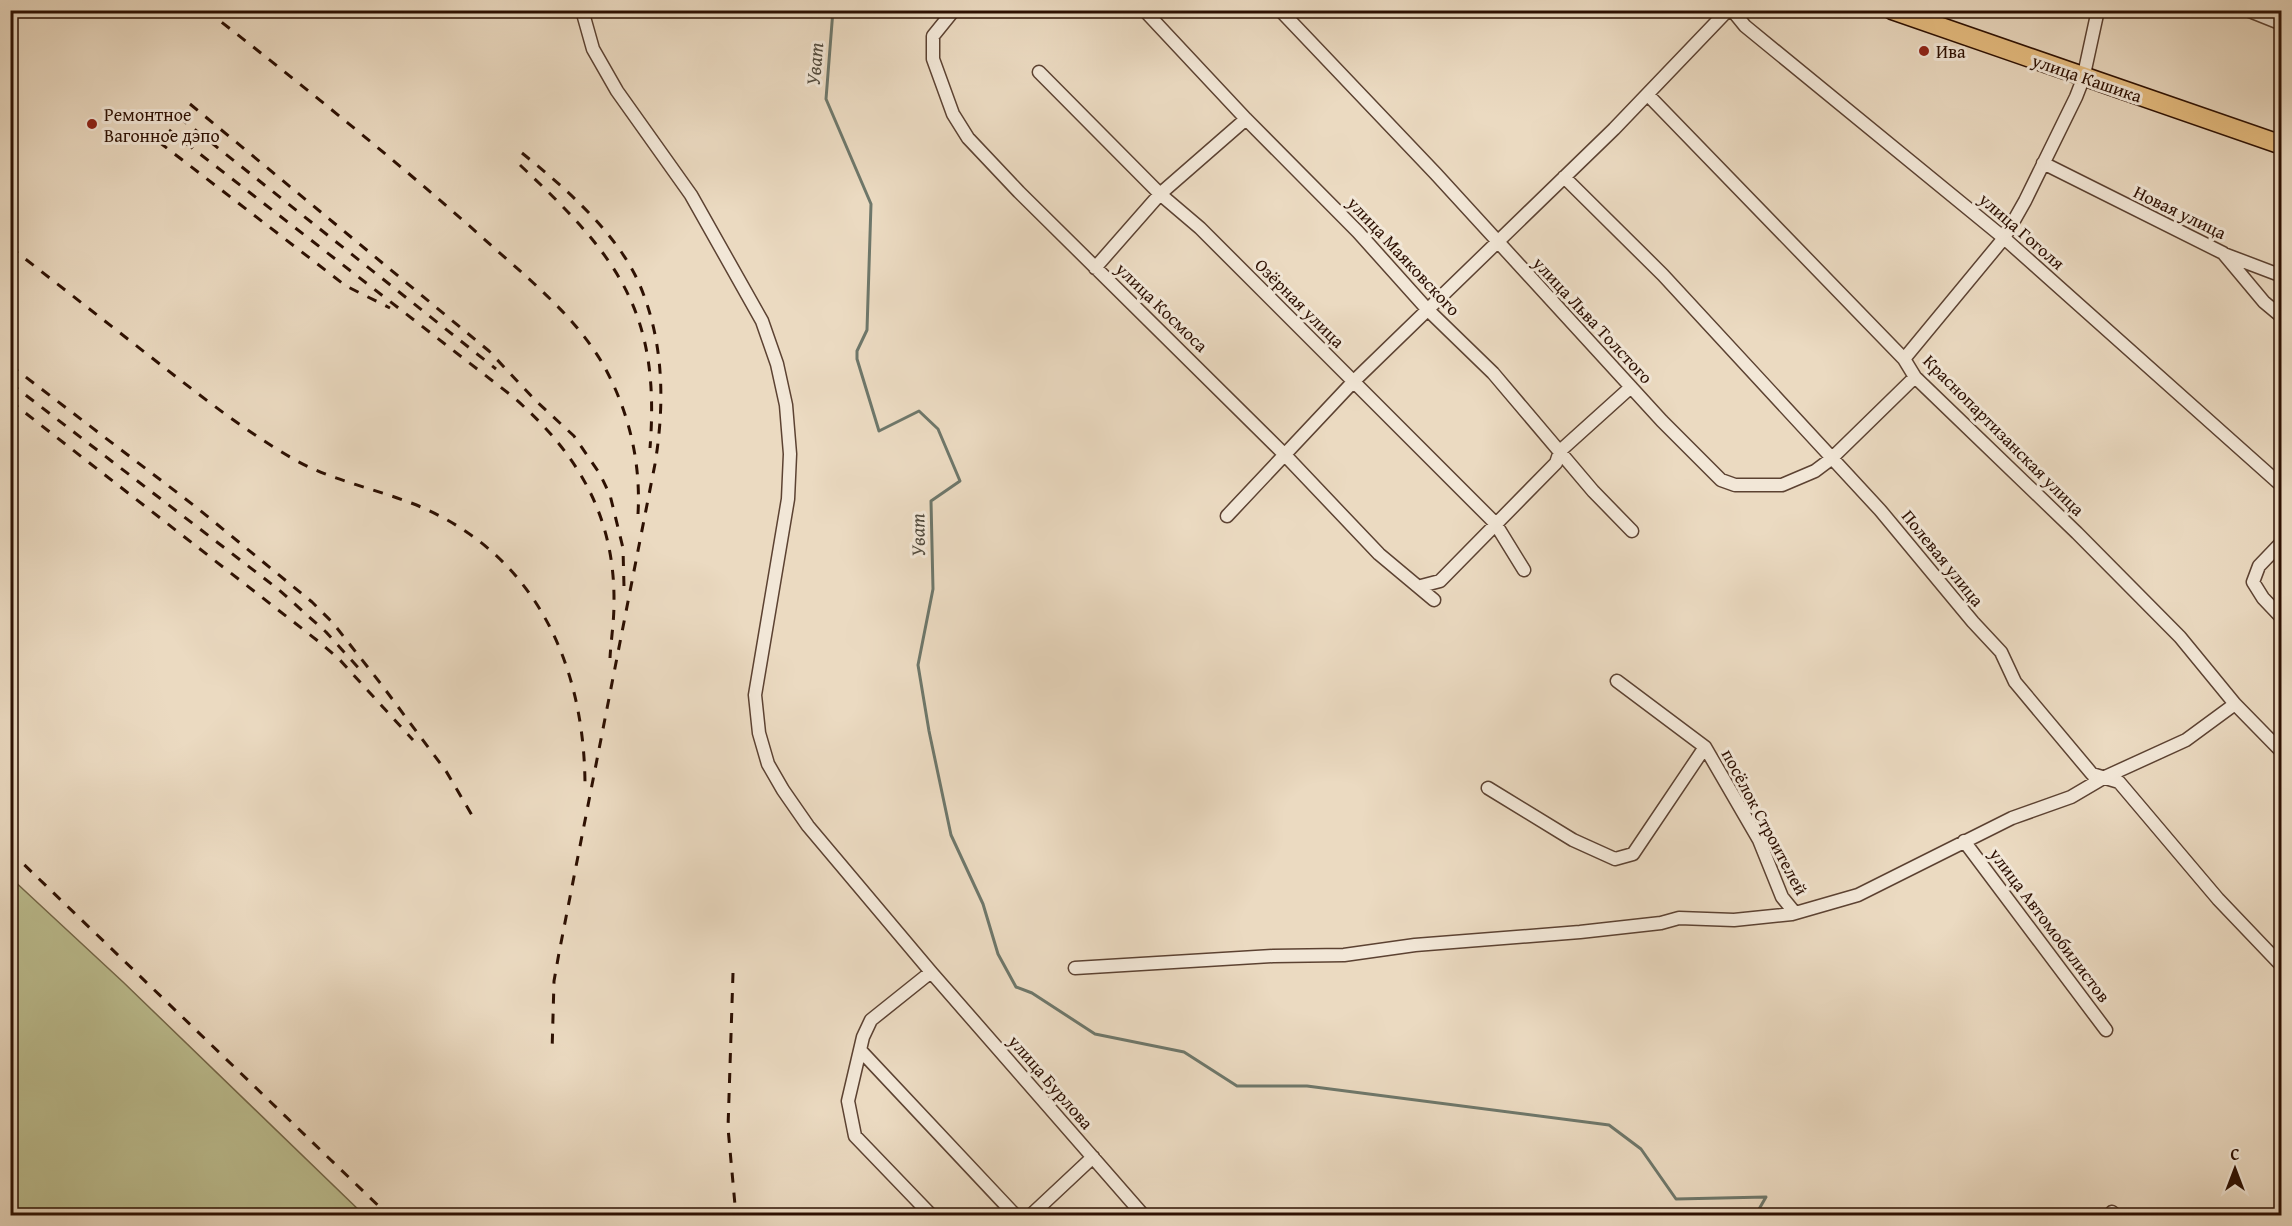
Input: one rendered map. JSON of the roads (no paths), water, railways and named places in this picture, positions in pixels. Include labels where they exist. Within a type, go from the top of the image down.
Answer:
[{"type":"highway","name":"улица Кашика","points":[[1892,10],[2083,79],[2282,145]]},
{"type":"street","name":"улица Бурлова","points":[[582,10],[593,49],[617,91],[691,195],[762,321],[777,364],[786,405],[790,454],[788,499],[755,695],[759,733],[768,764],[808,826],[931,972],[1144,1215]]},
{"type":"street","name":"улица Космоса","points":[[954,10],[933,36],[933,59],[953,114],[968,138],[1095,268],[1284,454],[1379,554],[1421,586],[1434,600]]},
{"type":"street","name":"улица Маяковского","points":[[1144,10],[1246,119],[1358,232],[1427,309],[1493,373],[1593,491],[1632,531]]},
{"type":"street","name":"улица Льва Толстого","points":[[1280,10],[1428,165],[1496,242],[1721,480],[1735,485],[1782,485],[1815,471],[1831,459],[1915,377]]},
{"type":"street","points":[[1227,516],[1353,382],[1648,95],[1730,10]]},
{"type":"street","name":"улица Гоголя","points":[[1730,10],[1745,26],[2004,238],[2282,486]]},
{"type":"street","points":[[1904,360],[2004,238],[2083,79],[2098,10]]},
{"type":"street","points":[[2247,10],[2282,24]]},
{"type":"street","name":"Озёрная улица","points":[[1039,72],[1160,194],[1200,228],[1495,523],[1524,570]]},
{"type":"street","name":"Краснопартизанская улица","points":[[1648,95],[1904,360],[1915,377],[2077,533],[2180,637],[2235,705],[2282,752]]},
{"type":"street","points":[[1095,268],[1160,194],[1246,119]]},
{"type":"street","name":"Новая улица","points":[[2043,163],[2223,253],[2264,302],[2282,317]]},
{"type":"street","name":"Полевая улица","points":[[1564,177],[1663,275],[1880,510],[1973,622],[2001,652],[2015,682],[2071,751],[2092,774],[2120,782],[2218,899],[2282,966]]},
{"type":"street","points":[[2223,253],[2282,276]]},
{"type":"street","points":[[1421,586],[1440,581],[1556,463],[1560,451],[1632,387]]},
{"type":"street","points":[[2282,542],[2259,566],[2253,582],[2263,598],[2282,618]]},
{"type":"street","name":"посёлок Строителей","points":[[1617,681],[1705,747],[1759,840],[1782,897],[1795,913]]},
{"type":"street","points":[[1075,968],[1273,956],[1344,955],[1414,945],[1592,931],[1661,923],[1679,918],[1734,920],[1795,913],[1858,895],[2012,818],[2071,797],[2105,777],[2186,740],[2235,705]]},
{"type":"street","name":"посёлок Строителей","points":[[1488,788],[1573,840],[1615,860],[1633,854],[1705,747]]},
{"type":"street","name":"улица Автомобилистов","points":[[1964,841],[2106,1030]]},
{"type":"street","points":[[931,972],[871,1020],[863,1037],[848,1101],[855,1136],[932,1215]]},
{"type":"street","points":[[861,1051],[1016,1215]]},
{"type":"street","points":[[1029,1215],[1093,1157]]},
{"type":"waterway","name":"Уват","points":[[833,10],[826,99],[871,204],[867,330],[857,351],[857,359],[879,431],[919,411],[938,429],[960,481],[931,501],[933,589],[918,665],[951,835],[983,904],[998,954],[1016,987],[1032,993],[1095,1034],[1184,1052],[1237,1086],[1307,1086],[1609,1125],[1641,1149],[1676,1199],[1766,1197],[1755,1216]]},
{"type":"railway","points":[[206,10],[415,179],[533,282],[579,330],[604,366],[627,419],[635,456],[638,514]]},
{"type":"railway","points":[[190,104],[489,351],[536,401],[574,436],[600,474],[610,495],[623,548],[624,587]]},
{"type":"railway","points":[[179,117],[496,369]]},
{"type":"railway","points":[[169,130],[512,396],[556,440],[588,488],[608,541],[613,571],[614,603],[610,658]]},
{"type":"railway","points":[[159,142],[346,286],[390,308]]},
{"type":"railway","points":[[522,153],[555,180],[587,211],[602,227],[628,263],[647,303],[653,325],[661,395],[655,464],[554,981],[552,1053]]},
{"type":"railway","points":[[520,165],[582,228],[606,258],[625,288],[639,322],[648,358],[652,400],[650,448]]},
{"type":"railway","points":[[10,247],[208,401],[273,447],[305,465],[338,479],[421,507],[462,529],[497,556],[525,587],[548,623],[565,661],[576,703],[583,746],[585,791]]},
{"type":"railway","points":[[10,365],[196,507],[312,602],[333,623],[381,684],[446,771],[473,817]]},
{"type":"railway","points":[[10,383],[278,589],[326,632],[363,673]]},
{"type":"railway","points":[[10,401],[318,641],[339,659],[413,740]]},
{"type":"railway","points":[[10,851],[389,1216]]},
{"type":"railway","points":[[733,973],[728,1128],[736,1216]]},
{"type":"place","name":"Ива","points":[[1924,51]]},
{"type":"place","name":"Ремонтное Вагонное дэпо","points":[[92,124]]}]
